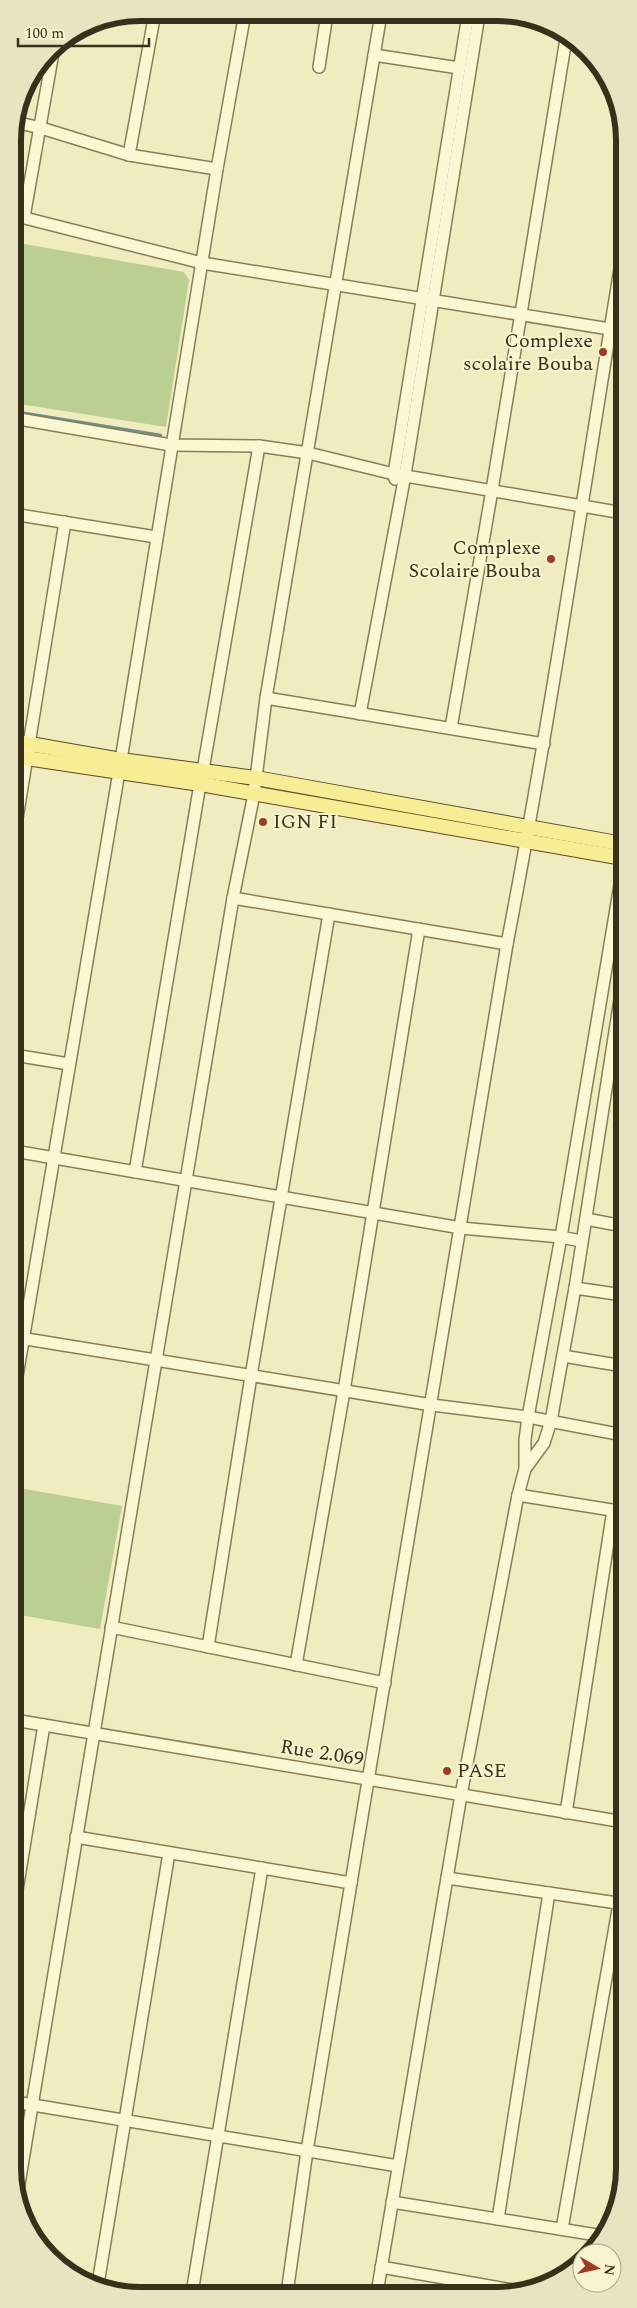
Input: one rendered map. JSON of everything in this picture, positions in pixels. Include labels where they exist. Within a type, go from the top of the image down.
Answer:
[{"type":"main road","points":[[22,743],[200,784],[616,857]]},
{"type":"main road","points":[[22,757],[120,766],[203,770],[616,843]]},
{"type":"street","points":[[129,154],[154,21]]},
{"type":"street","points":[[21,1325],[53,1158],[120,766],[217,169],[244,21]]},
{"type":"street","points":[[319,67],[326,21]]},
{"type":"street","points":[[21,2170],[233,898],[254,794],[266,698],[380,21]]},
{"type":"street","points":[[427,300],[467,21]]},
{"type":"street","points":[[360,714],[400,498],[399,474],[427,300],[478,21]]},
{"type":"street","points":[[451,728],[565,43]]},
{"type":"street","points":[[374,55],[459,68]]},
{"type":"street","points":[[22,201],[41,128],[52,61]]},
{"type":"street","points":[[23,124],[129,154],[217,169]]},
{"type":"street","points":[[22,217],[202,263],[616,330]]},
{"type":"street","points":[[288,2287],[307,2151],[351,1883],[432,1405],[507,944],[530,826],[584,506],[616,293]]},
{"type":"street","points":[[22,420],[172,445],[259,446],[308,453],[399,474],[616,512]]},
{"type":"street","points":[[203,770],[259,446]]},
{"type":"street","points":[[22,515],[156,537]]},
{"type":"street","points":[[22,755],[30,744],[65,522]]},
{"type":"street","points":[[266,698],[544,744]]},
{"type":"street","points":[[135,1172],[200,784]]},
{"type":"street","points":[[233,898],[507,944]]},
{"type":"street","points":[[378,2287],[461,1795],[518,1495],[525,1469],[525,1440],[528,1417],[561,1237],[616,911]]},
{"type":"street","points":[[208,1647],[251,1376],[329,914]]},
{"type":"street","points":[[296,1665],[344,1391],[419,930]]},
{"type":"street","points":[[525,1469],[544,1443],[551,1421],[575,1288],[616,1028]]},
{"type":"street","points":[[22,1056],[69,1064]]},
{"type":"street","points":[[21,1152],[461,1228],[561,1237],[581,1241]]},
{"type":"street","points":[[586,1219],[615,1225]]},
{"type":"street","points":[[575,1288],[615,1294]]},
{"type":"street","points":[[21,1338],[432,1405],[528,1417],[615,1433]]},
{"type":"street","points":[[563,1356],[615,1365]]},
{"type":"street","points":[[518,1495],[615,1511]]},
{"type":"street","points":[[566,1812],[615,1527]]},
{"type":"street","points":[[112,1628],[385,1683]]},
{"type":"street","name":"Rue 2.069","points":[[21,1721],[615,1820]]},
{"type":"street","points":[[21,1864],[44,1725]]},
{"type":"street","points":[[76,1837],[351,1883]]},
{"type":"street","points":[[99,2279],[169,1853]]},
{"type":"street","points":[[193,2287],[262,1868]]},
{"type":"street","points":[[447,1878],[615,1903]]},
{"type":"street","points":[[498,2219],[550,1893]]},
{"type":"street","points":[[562,2229],[615,1936]]},
{"type":"street","points":[[21,2103],[398,2166]]},
{"type":"street","points":[[392,2202],[595,2235]]},
{"type":"street","points":[[381,2268],[494,2287]]},
{"type":"green space","points":[[22,244],[184,272],[189,280],[166,427],[22,404]]},
{"type":"green space","points":[[21,1488],[122,1506],[100,1629],[21,1615]]},
{"type":"waterway","points":[[22,412],[161,435]]},
{"type":"place","name":"Complexe scolaire Bouba","points":[[603,352]]},
{"type":"place","name":"Complexe Scolaire Bouba","points":[[551,559]]},
{"type":"place","name":"IGN FI","points":[[263,822]]},
{"type":"place","name":"PASE","points":[[447,1771]]}]
